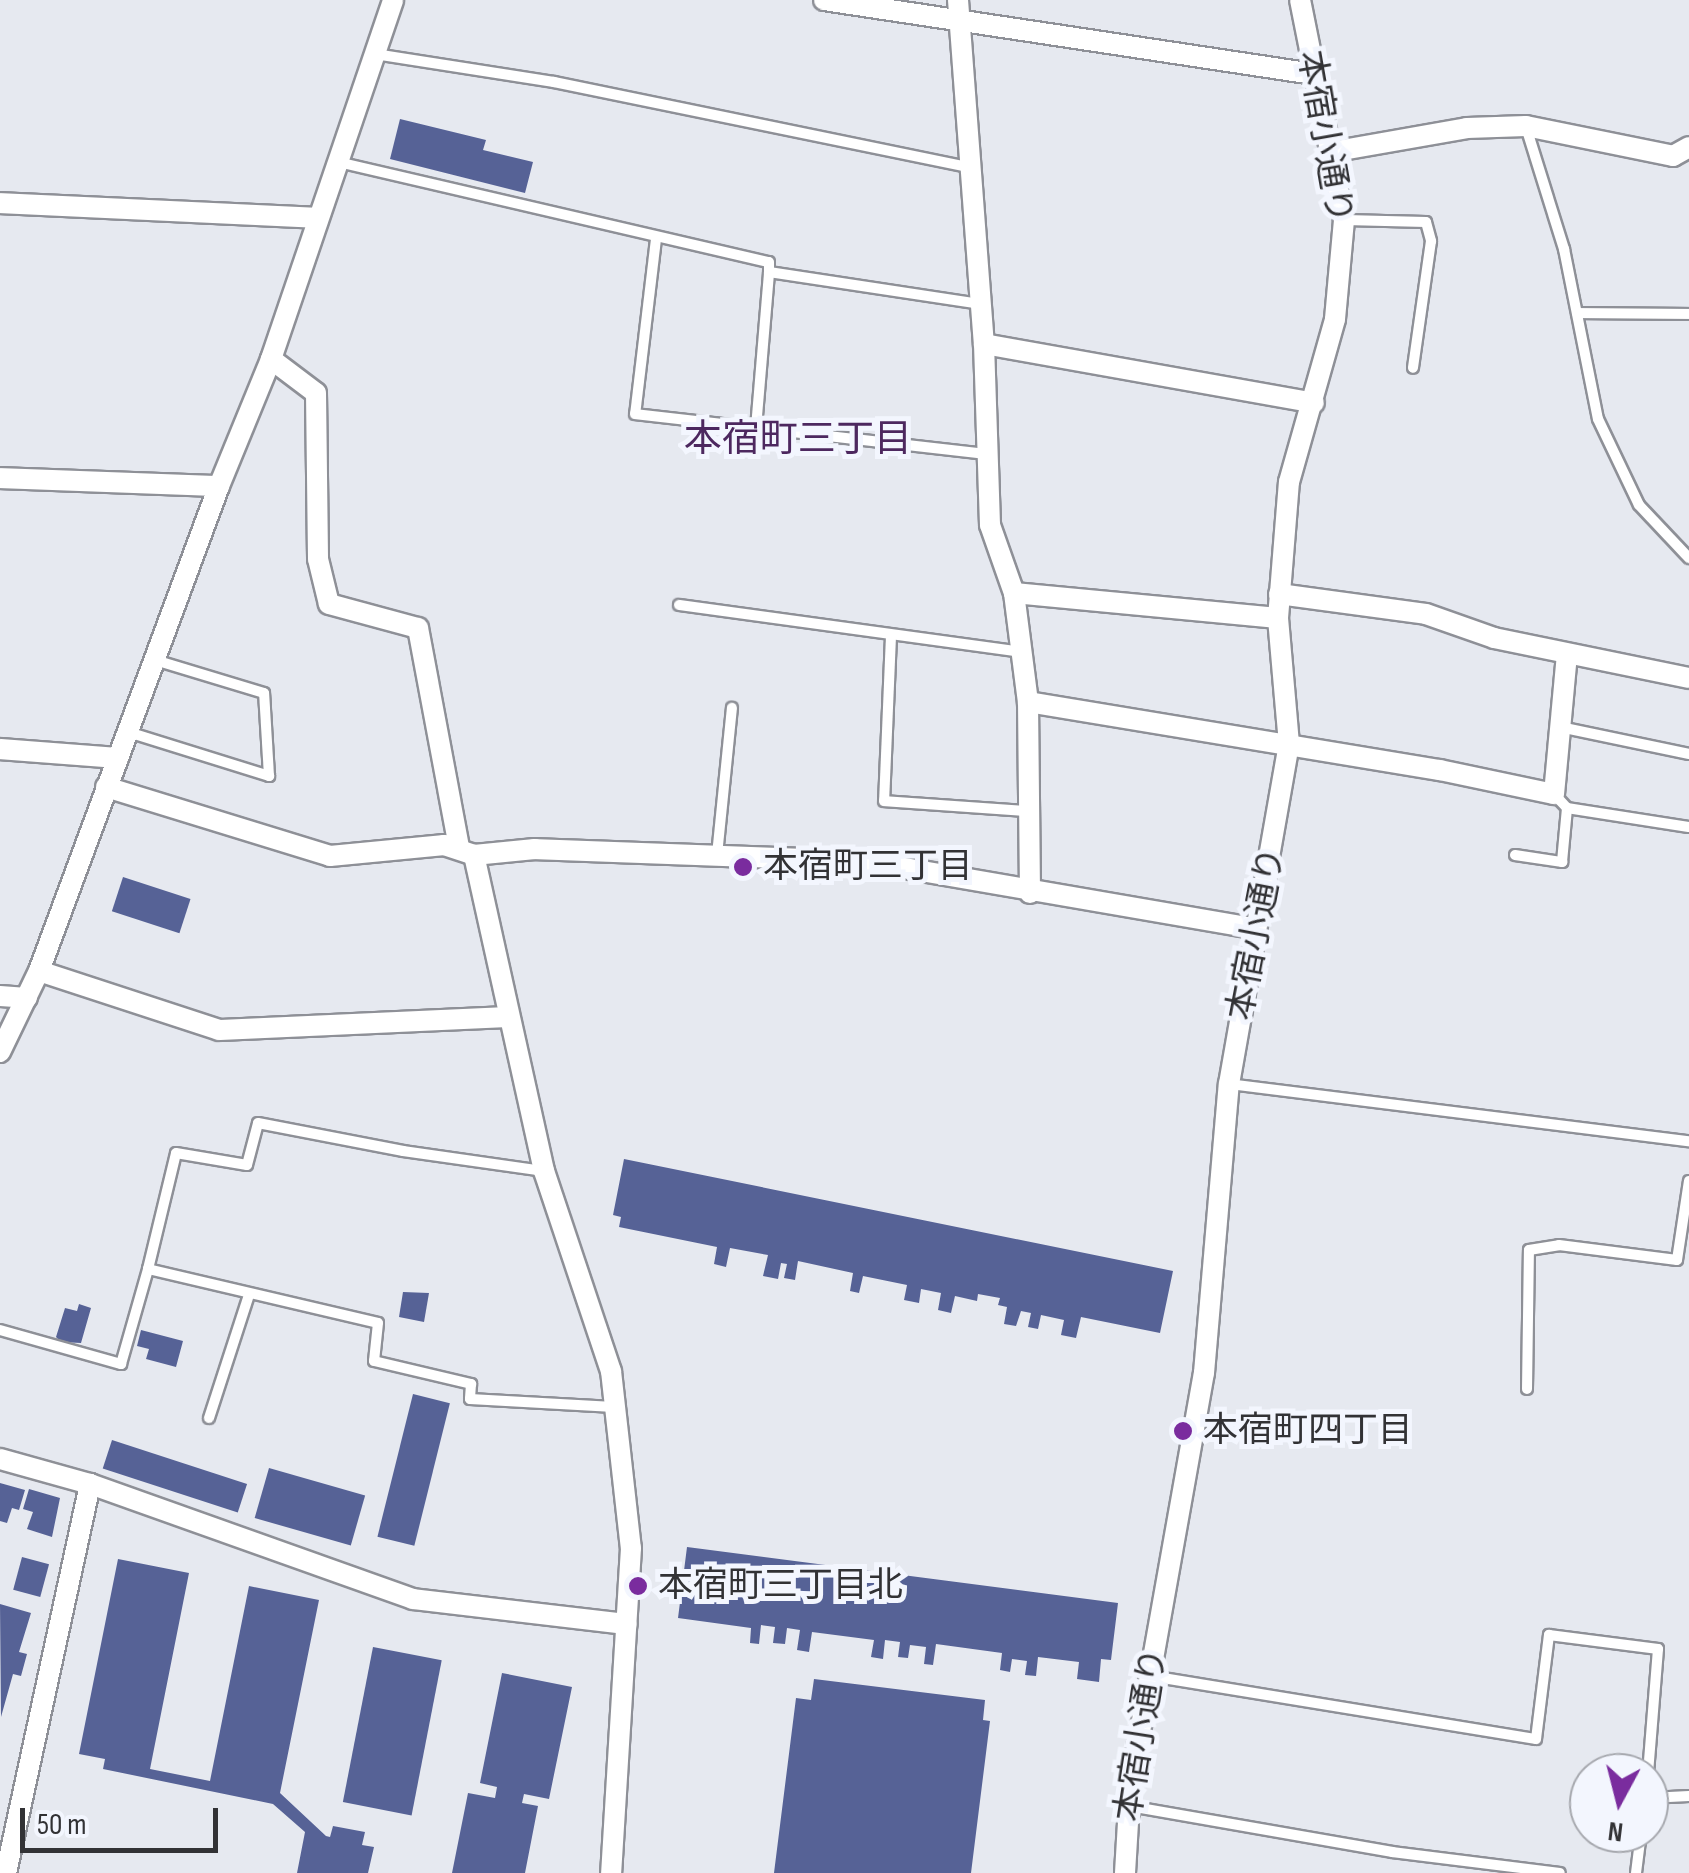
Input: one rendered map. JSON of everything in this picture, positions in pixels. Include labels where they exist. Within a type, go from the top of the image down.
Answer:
[{"type":"street","points":[[0,1052],[39,971],[218,486],[271,359],[316,218],[394,0]]},
{"type":"street","points":[[824,0],[1311,74]]},
{"type":"street","points":[[958,0],[984,344],[990,524],[1014,593],[1028,702],[1030,893]]},
{"type":"street","name":"本宿小通り","points":[[1125,1873],[1128,1806],[1204,1372],[1229,1084],[1289,744],[1278,618],[1289,482],[1335,319],[1344,220],[1311,74],[1300,0]]},
{"type":"street","points":[[1331,152],[1466,128],[1526,126],[1673,156],[1689,147]]},
{"type":"street","points":[[0,203],[316,218]]},
{"type":"street","points":[[984,344],[1314,402]]},
{"type":"street","points":[[271,359],[316,393],[318,559],[329,604],[418,628],[466,851],[544,1172],[611,1371],[632,1548],[611,1873]]},
{"type":"street","points":[[0,478],[218,486]]},
{"type":"street","points":[[1014,593],[1278,618]]},
{"type":"street","points":[[1279,594],[1426,614],[1494,638],[1689,678]]},
{"type":"street","points":[[1028,702],[1289,744],[1561,800],[1560,726],[1568,655]]},
{"type":"street","points":[[0,749],[118,758]]},
{"type":"street","points":[[106,787],[330,856],[535,849],[864,861],[1030,893],[1256,929]]},
{"type":"street","points":[[39,971],[218,1030],[509,1018]]},
{"type":"street","points":[[0,996],[27,998]]},
{"type":"street","points":[[0,1459],[90,1484],[413,1599],[627,1624]]},
{"type":"street","points":[[6,1873],[90,1484]]},
{"type":"lane","points":[[375,54],[554,82],[968,166]]},
{"type":"lane","points":[[1526,126],[1564,248],[1598,419],[1639,505],[1689,558]]},
{"type":"lane","points":[[337,162],[769,262],[756,428]]},
{"type":"lane","points":[[1344,220],[1426,222],[1432,241],[1413,368]]},
{"type":"lane","points":[[656,238],[635,414],[986,454]]},
{"type":"lane","points":[[769,272],[980,304]]},
{"type":"lane","points":[[1576,312],[1689,314]]},
{"type":"lane","points":[[679,604],[1022,652]]},
{"type":"lane","points":[[891,636],[884,801],[1029,811]]},
{"type":"lane","points":[[128,732],[269,776],[264,693],[155,660]]},
{"type":"lane","points":[[717,856],[732,708]]},
{"type":"lane","points":[[1560,726],[1689,754]]},
{"type":"lane","points":[[1515,855],[1562,862],[1561,800],[1689,827]]},
{"type":"lane","points":[[1229,1084],[1689,1140]]},
{"type":"lane","points":[[0,1330],[121,1364],[176,1153],[247,1165],[258,1123],[403,1151],[544,1172]]},
{"type":"lane","points":[[1527,1389],[1529,1250],[1558,1245],[1678,1260],[1689,1182]]},
{"type":"lane","points":[[148,1270],[378,1323],[374,1362],[471,1384],[470,1399],[616,1408]]},
{"type":"lane","points":[[209,1418],[249,1295]]},
{"type":"lane","points":[[1150,1676],[1536,1739],[1549,1634],[1658,1649],[1650,1753]]},
{"type":"lane","points":[[1128,1806],[1392,1852],[1560,1873]]},
{"type":"building","points":[[400,119],[486,140],[483,150],[533,162],[525,193],[390,159]]},
{"type":"building","points":[[123,877],[191,899],[179,933],[112,911]]},
{"type":"building","points":[[624,1159],[1173,1271],[1160,1333],[1081,1317],[1076,1338],[1061,1335],[1064,1320],[1041,1315],[1038,1329],[1028,1327],[1031,1313],[1021,1311],[1016,1326],[1004,1324],[1007,1307],[998,1305],[1000,1298],[978,1294],[977,1301],[955,1296],[951,1313],[938,1310],[941,1293],[921,1289],[919,1303],[904,1300],[907,1285],[863,1276],[859,1293],[850,1291],[853,1273],[798,1261],[795,1280],[784,1278],[787,1264],[781,1263],[778,1279],[763,1276],[768,1255],[730,1248],[726,1267],[714,1264],[717,1247],[619,1227],[621,1217],[613,1215]]},
{"type":"building","points":[[403,1292],[429,1293],[424,1322],[399,1317]]},
{"type":"building","points":[[79,1304],[91,1308],[81,1343],[61,1342],[56,1337],[65,1308],[77,1311]]},
{"type":"building","points":[[141,1330],[183,1341],[176,1367],[146,1359],[149,1349],[137,1346]]},
{"type":"building","points":[[413,1394],[450,1403],[414,1546],[377,1537]]},
{"type":"building","points":[[112,1440],[247,1484],[238,1512],[103,1469]]},
{"type":"building","points":[[269,1468],[365,1496],[351,1546],[255,1518]]},
{"type":"building","points":[[0,1483],[25,1490],[19,1510],[12,1508],[7,1523],[0,1521]]},
{"type":"building","points":[[29,1489],[60,1498],[52,1537],[27,1529],[33,1512],[23,1509]]},
{"type":"building","points":[[687,1547],[1118,1603],[1111,1660],[1101,1659],[1099,1682],[1077,1679],[1079,1662],[1038,1657],[1036,1676],[1025,1675],[1027,1661],[1012,1659],[1010,1672],[1000,1670],[1002,1653],[936,1644],[933,1665],[924,1664],[926,1647],[910,1645],[908,1658],[898,1657],[900,1642],[885,1640],[883,1659],[871,1657],[874,1640],[812,1632],[809,1652],[797,1650],[800,1630],[787,1628],[785,1644],[773,1643],[775,1627],[761,1625],[759,1644],[750,1643],[751,1628],[678,1618]]},
{"type":"building","points":[[22,1557],[49,1564],[40,1597],[13,1590]]},
{"type":"building","points":[[118,1559],[189,1573],[150,1769],[210,1781],[249,1586],[319,1600],[280,1793],[326,1836],[330,1837],[333,1826],[365,1832],[362,1845],[374,1847],[368,1873],[297,1873],[305,1832],[273,1804],[103,1769],[105,1759],[79,1754]]},
{"type":"building","points":[[0,1604],[31,1613],[19,1652],[27,1654],[21,1676],[13,1674],[1,1717]]},
{"type":"building","points":[[373,1647],[442,1660],[412,1815],[343,1802]]},
{"type":"building","points":[[502,1673],[572,1687],[549,1799],[524,1794],[522,1803],[538,1806],[525,1873],[452,1873],[468,1793],[495,1798],[497,1787],[480,1783]]},
{"type":"building","points":[[814,1679],[985,1700],[983,1720],[990,1721],[971,1873],[774,1873],[796,1698],[811,1700]]},
{"type":"place","name":"本宿町三丁目","points":[[743,867]]},
{"type":"place","name":"本宿町四丁目","points":[[1183,1431]]},
{"type":"place","name":"本宿町三丁目北","points":[[638,1586]]},
{"type":"district","name":"本宿町三丁目","points":[[798,440]]}]
